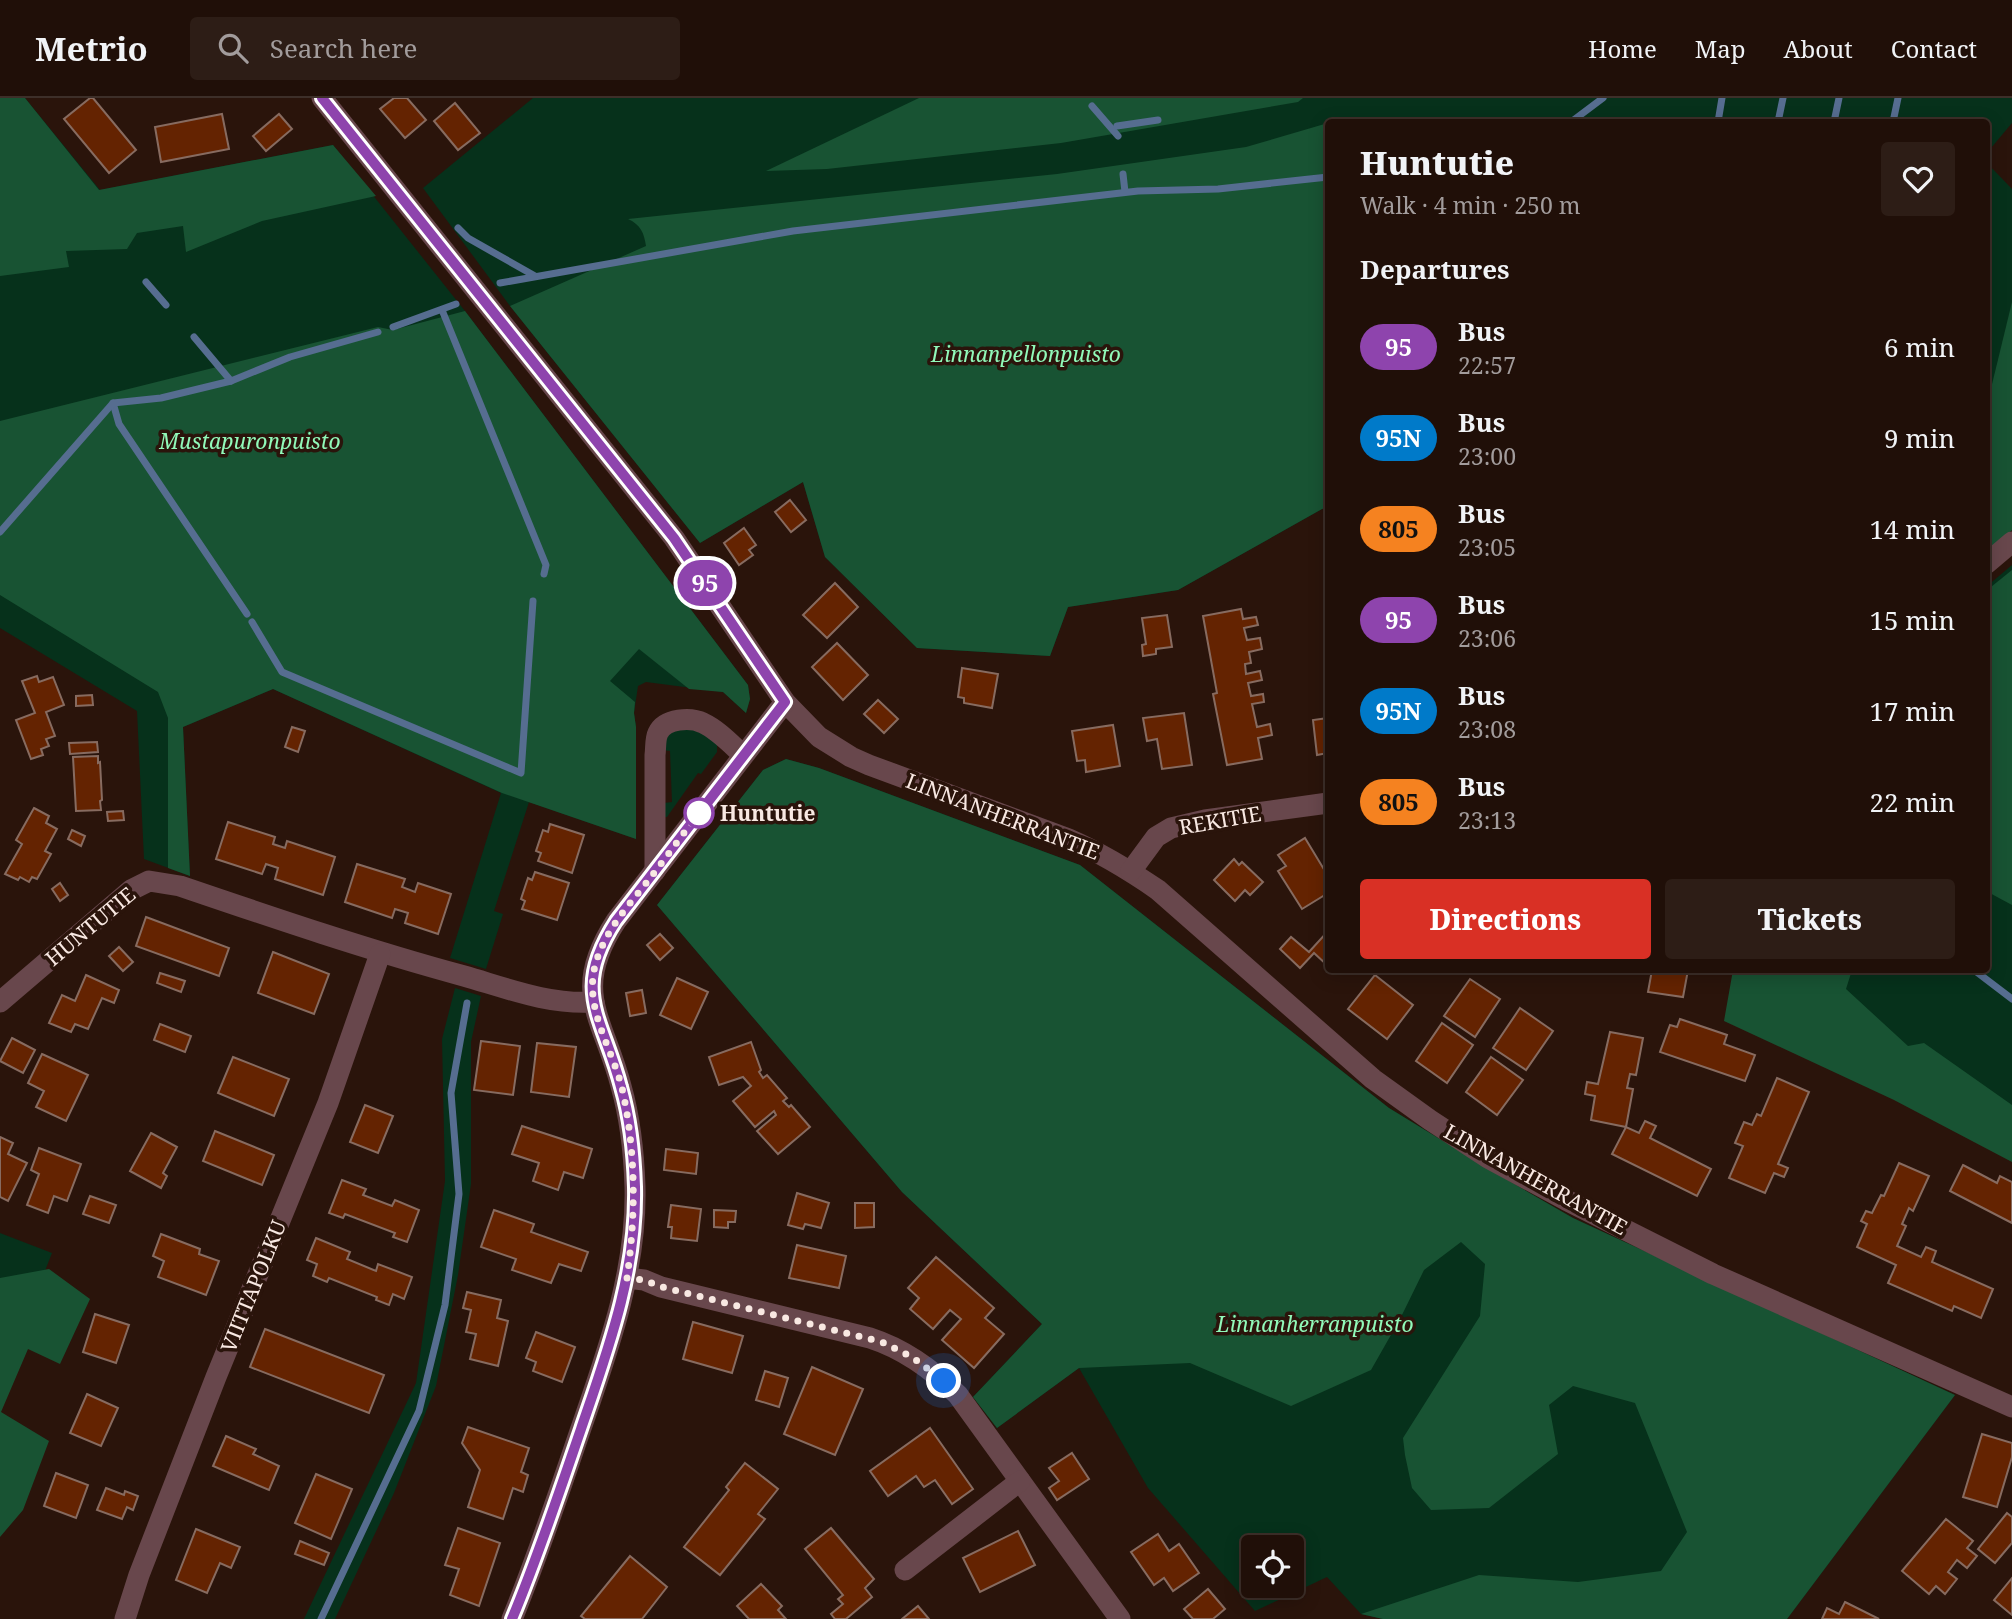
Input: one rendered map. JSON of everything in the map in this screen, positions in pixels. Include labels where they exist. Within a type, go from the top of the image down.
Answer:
[{"type":"street","name":"LINNANHERRANTIE","points":[[322,98],[674,538],[785,702],[819,737],[851,757],[1069,839],[1101,853],[1131,871],[1158,890],[1373,1079],[1488,1158],[1713,1274],[2012,1407]]},
{"type":"street","points":[[1990,561],[2012,542]]},
{"type":"street","points":[[512,1619],[535,1563],[617,1321],[633,1238],[635,1186],[630,1136],[621,1087],[594,1002],[592,982],[600,949],[616,921],[785,702]]},
{"type":"street","points":[[655,871],[655,755],[659,731],[667,724],[679,720],[702,722],[743,755]]},
{"type":"street","name":"REKITIE","points":[[1131,871],[1156,837],[1171,828],[1205,820],[1325,803]]},
{"type":"street","name":"HUNTUTIE","points":[[0,1002],[131,890],[149,881],[180,886],[380,954],[544,999],[575,1003],[594,1002]]},
{"type":"street","name":"VIITTAPOLKU","points":[[125,1619],[139,1575],[216,1377],[328,1103],[380,954]]},
{"type":"street","points":[[627,1278],[644,1280],[662,1287],[870,1338],[896,1348],[944,1381],[958,1395],[1120,1619]]},
{"type":"street","points":[[905,1570],[1020,1481]]},
{"type":"green space","name":"Mustapuronpuisto","points":[[0,98],[25,98],[100,190],[333,145],[465,311],[748,685],[750,699],[746,713],[723,692],[646,682],[638,686],[634,713],[636,839],[529,802],[494,911],[503,914],[486,969],[450,958],[501,793],[273,689],[183,727],[190,876],[144,859],[137,711],[0,628]]},
{"type":"green space","points":[[0,98],[25,98],[99,190],[333,145],[376,196],[262,221],[186,252],[183,226],[137,233],[127,249],[66,251],[69,267],[0,276]]},
{"type":"green space","name":"Linnanpellonpuisto","points":[[533,98],[2012,98],[2012,123],[1990,149],[1990,119],[1325,119],[1325,508],[1178,590],[1068,607],[1050,656],[917,648],[825,557],[803,482],[700,543],[510,306],[423,188]]},
{"type":"green space","points":[[919,98],[1303,98],[1298,102],[1061,143],[827,169],[766,171]]},
{"type":"green space","name":"Linnanpellonpuisto","points":[[1325,124],[1325,508],[1178,590],[1068,607],[1050,656],[917,648],[825,557],[803,482],[700,543],[510,306],[646,246],[641,230],[628,219],[1057,174],[1246,147]]},
{"type":"green space","points":[[1990,166],[2012,189],[2012,530],[1990,550]]},
{"type":"green space","points":[[2012,302],[2012,530],[1990,550],[1990,393]]},
{"type":"green space","name":"Mustapuronpuisto","points":[[465,311],[748,685],[750,699],[746,713],[723,692],[689,689],[639,649],[610,681],[635,702],[636,839],[502,793],[273,689],[183,727],[190,876],[168,868],[168,718],[158,692],[0,595],[0,421],[378,327],[393,330]]},
{"type":"green space","points":[[2012,565],[2012,1156],[1743,973],[1990,973],[1990,584]]},
{"type":"green space","points":[[2012,570],[2012,905],[1990,893],[1990,588]]},
{"type":"green space","points":[[694,725],[717,741],[717,752],[701,774],[698,773],[667,817],[664,817],[664,803],[672,802],[670,751],[662,750],[663,741],[672,730]]},
{"type":"green space","name":"Linnanherranpuisto","points":[[786,759],[819,768],[1080,865],[1389,1108],[1497,1174],[1573,1218],[1955,1395],[1787,1619],[1383,1619],[1361,1614],[1327,1577],[1304,1588],[1304,1535],[1241,1535],[1241,1595],[1148,1488],[1079,1368],[997,1428],[973,1397],[1042,1324],[902,1192],[657,905],[763,770]]},
{"type":"green space","name":"Linnanherranpuisto","points":[[786,759],[819,768],[1080,865],[1389,1108],[1497,1174],[1573,1218],[1955,1395],[1787,1619],[1383,1619],[1361,1614],[1479,1575],[1578,1582],[1661,1571],[1687,1532],[1635,1403],[1573,1386],[1549,1405],[1558,1454],[1489,1508],[1431,1510],[1412,1488],[1403,1438],[1480,1316],[1485,1264],[1461,1242],[1424,1270],[1371,1370],[1291,1406],[1190,1363],[1079,1368],[997,1428],[973,1397],[1042,1324],[902,1192],[657,905],[763,770]]},
{"type":"green space","points":[[1732,973],[1851,973],[1846,989],[1908,1046],[1924,1043],[2012,1105],[2012,1162],[1894,1100],[1724,1021]]},
{"type":"green space","points":[[455,988],[481,996],[471,1042],[471,1184],[458,1275],[436,1386],[394,1493],[335,1619],[304,1619],[416,1383],[445,1181],[442,1039]]},
{"type":"green space","points":[[0,1233],[52,1253],[0,1385]]},
{"type":"green space","points":[[49,1269],[90,1299],[60,1364],[28,1349],[1,1412],[49,1441],[23,1510],[0,1537],[0,1278]]},
{"type":"green space","name":"Linnanherranpuisto","points":[[1244,1598],[1283,1598],[1255,1611]]},
{"type":"building","points":[[93,98],[136,150],[109,173],[64,119]]},
{"type":"building","points":[[394,98],[407,98],[426,120],[405,138],[380,109]]},
{"type":"building","points":[[455,103],[480,133],[458,150],[434,121]]},
{"type":"building","points":[[222,114],[229,149],[161,162],[155,127]]},
{"type":"building","points":[[279,114],[292,129],[266,151],[253,136]]},
{"type":"building","points":[[790,500],[806,520],[791,532],[775,512]]},
{"type":"building","points":[[744,528],[756,545],[749,550],[753,555],[739,565],[724,543]]},
{"type":"building","points":[[835,583],[858,607],[827,638],[803,615]]},
{"type":"building","points":[[1241,609],[1243,619],[1256,617],[1258,625],[1244,628],[1247,640],[1260,638],[1262,649],[1249,652],[1251,663],[1245,664],[1246,674],[1260,671],[1262,680],[1248,683],[1251,696],[1263,694],[1264,702],[1252,704],[1257,727],[1270,724],[1272,735],[1258,738],[1262,759],[1227,765],[1213,694],[1217,693],[1203,616]]},
{"type":"building","points":[[1167,615],[1172,647],[1156,649],[1156,654],[1143,656],[1142,645],[1146,644],[1142,618]]},
{"type":"building","points":[[837,643],[868,675],[843,700],[812,667]]},
{"type":"building","points":[[962,668],[998,674],[992,708],[964,703],[964,698],[958,697]]},
{"type":"building","points":[[37,676],[39,682],[53,677],[64,705],[46,712],[55,736],[46,739],[49,746],[41,749],[43,755],[31,759],[16,720],[35,713],[22,681]]},
{"type":"building","points":[[92,695],[93,705],[76,706],[76,696]]},
{"type":"building","points":[[878,700],[898,719],[884,733],[864,714]]},
{"type":"building","points":[[1184,713],[1192,765],[1162,769],[1157,739],[1147,741],[1143,718]]},
{"type":"building","points":[[1325,718],[1325,754],[1317,755],[1313,720]]},
{"type":"building","points":[[1113,725],[1120,766],[1086,772],[1085,760],[1077,761],[1072,731]]},
{"type":"building","points":[[292,727],[305,731],[298,752],[285,747]]},
{"type":"building","points":[[97,742],[98,752],[70,754],[69,743]]},
{"type":"building","points":[[98,756],[101,810],[76,811],[73,757]]},
{"type":"building","points":[[34,808],[49,816],[46,823],[57,829],[45,851],[51,854],[37,879],[32,877],[29,882],[5,874],[22,844],[16,840]]},
{"type":"building","points":[[123,811],[124,820],[108,821],[107,812]]},
{"type":"building","points":[[228,822],[275,837],[273,844],[285,848],[287,841],[335,857],[323,895],[275,879],[278,868],[266,864],[262,874],[216,859]]},
{"type":"building","points":[[550,824],[584,835],[572,873],[538,861],[541,853],[536,851],[543,830],[548,832]]},
{"type":"building","points":[[72,830],[85,836],[81,846],[68,839]]},
{"type":"building","points":[[1305,838],[1325,871],[1325,895],[1302,909],[1278,871],[1286,866],[1278,855]]},
{"type":"building","points":[[1234,859],[1239,865],[1242,862],[1263,882],[1250,895],[1245,890],[1235,901],[1214,880]]},
{"type":"building","points":[[357,864],[405,879],[402,887],[415,892],[418,883],[451,894],[438,934],[405,923],[408,913],[395,909],[392,918],[345,902]]},
{"type":"building","points":[[535,872],[569,883],[557,920],[522,909],[525,901],[521,899],[528,878],[532,880]]},
{"type":"building","points":[[60,883],[68,895],[60,901],[52,889]]},
{"type":"building","points":[[146,917],[229,948],[219,976],[136,946]]},
{"type":"building","points":[[660,934],[673,948],[660,960],[647,945]]},
{"type":"building","points":[[1325,934],[1325,963],[1314,953],[1300,968],[1280,949],[1291,937],[1309,952]]},
{"type":"building","points":[[119,947],[133,962],[123,971],[109,956]]},
{"type":"building","points":[[273,952],[329,974],[314,1014],[258,993]]},
{"type":"building","points":[[160,973],[185,981],[181,992],[157,983]]},
{"type":"building","points":[[1651,973],[1687,973],[1683,997],[1648,992]]},
{"type":"building","points":[[86,975],[119,990],[114,1003],[102,998],[88,1029],[75,1024],[71,1032],[49,1023],[62,995],[75,1001]]},
{"type":"building","points":[[1375,975],[1413,1005],[1387,1039],[1348,1009]]},
{"type":"building","points":[[677,978],[708,992],[691,1029],[660,1015]]},
{"type":"building","points":[[1470,979],[1500,999],[1475,1037],[1444,1016]]},
{"type":"building","points":[[642,990],[646,1013],[630,1016],[626,993]]},
{"type":"building","points":[[1520,1008],[1553,1031],[1526,1070],[1493,1048]]},
{"type":"building","points":[[1680,1019],[1727,1035],[1724,1044],[1755,1055],[1745,1081],[1660,1052],[1670,1025],[1677,1027]]},
{"type":"building","points":[[1442,1023],[1473,1045],[1447,1083],[1416,1061]]},
{"type":"building","points":[[160,1024],[191,1036],[185,1052],[154,1040]]},
{"type":"building","points":[[1610,1032],[1643,1038],[1636,1075],[1630,1074],[1627,1088],[1633,1089],[1626,1127],[1591,1120],[1595,1096],[1585,1094],[1587,1082],[1598,1084]]},
{"type":"building","points":[[12,1038],[35,1050],[23,1073],[0,1061]]},
{"type":"building","points":[[481,1041],[520,1046],[513,1095],[474,1090]]},
{"type":"building","points":[[751,1042],[763,1078],[767,1075],[787,1098],[783,1101],[789,1107],[791,1105],[810,1127],[778,1154],[757,1131],[776,1115],[774,1111],[755,1127],[733,1101],[751,1086],[743,1077],[719,1085],[709,1057]]},
{"type":"building","points":[[537,1043],[576,1047],[569,1097],[531,1092]]},
{"type":"building","points":[[42,1054],[88,1075],[66,1121],[36,1107],[44,1091],[28,1083]]},
{"type":"building","points":[[233,1057],[289,1079],[274,1116],[218,1093]]},
{"type":"building","points":[[1491,1057],[1523,1080],[1497,1115],[1466,1092]]},
{"type":"building","points":[[1777,1078],[1809,1092],[1778,1164],[1788,1168],[1784,1177],[1774,1173],[1765,1193],[1729,1178],[1743,1146],[1735,1143],[1744,1122],[1752,1125],[1757,1114],[1761,1116]]},
{"type":"building","points":[[365,1105],[393,1116],[378,1153],[350,1142]]},
{"type":"building","points":[[1645,1121],[1656,1126],[1650,1138],[1711,1169],[1697,1196],[1612,1154],[1626,1127],[1639,1133]]},
{"type":"building","points":[[522,1126],[592,1149],[583,1178],[564,1172],[558,1190],[533,1181],[539,1163],[512,1154]]},
{"type":"building","points":[[215,1131],[274,1155],[262,1185],[203,1161]]},
{"type":"building","points":[[151,1133],[177,1147],[163,1173],[167,1176],[161,1188],[130,1171]]},
{"type":"building","points":[[0,1137],[13,1143],[8,1154],[27,1163],[8,1201],[0,1197]]},
{"type":"building","points":[[39,1148],[81,1164],[67,1201],[54,1196],[48,1213],[27,1205],[39,1174],[31,1170]]},
{"type":"building","points":[[666,1149],[698,1153],[696,1174],[664,1170]]},
{"type":"building","points":[[1899,1163],[1929,1176],[1913,1211],[1909,1208],[1902,1224],[1906,1226],[1897,1246],[1921,1257],[1926,1247],[1936,1251],[1932,1262],[1993,1289],[1981,1318],[1954,1306],[1952,1311],[1888,1283],[1896,1265],[1857,1247],[1867,1224],[1861,1221],[1866,1211],[1872,1213],[1881,1195],[1884,1196]]},
{"type":"building","points":[[1963,1165],[1997,1183],[2000,1176],[2012,1182],[2012,1223],[1950,1191]]},
{"type":"building","points":[[342,1180],[366,1189],[363,1195],[392,1206],[395,1200],[419,1210],[407,1242],[393,1237],[395,1233],[345,1214],[343,1218],[329,1213]]},
{"type":"building","points":[[797,1193],[829,1203],[821,1228],[805,1224],[803,1229],[788,1225]]},
{"type":"building","points":[[90,1196],[116,1205],[109,1223],[83,1214]]},
{"type":"building","points":[[855,1203],[874,1203],[874,1227],[855,1228]]},
{"type":"building","points":[[671,1205],[701,1209],[697,1241],[671,1238],[672,1227],[668,1227]]},
{"type":"building","points":[[494,1210],[534,1224],[531,1232],[588,1252],[581,1271],[559,1264],[551,1283],[512,1270],[516,1259],[481,1247]]},
{"type":"building","points":[[714,1210],[736,1211],[735,1222],[728,1222],[728,1228],[714,1227]]},
{"type":"building","points":[[161,1234],[200,1249],[199,1254],[219,1261],[206,1295],[158,1277],[164,1261],[153,1256]]},
{"type":"building","points":[[316,1238],[350,1252],[347,1259],[376,1271],[378,1264],[412,1277],[404,1299],[393,1294],[389,1305],[376,1300],[377,1297],[329,1278],[327,1282],[313,1276],[317,1264],[307,1260]]},
{"type":"building","points":[[797,1245],[846,1256],[839,1288],[789,1278]]},
{"type":"building","points":[[936,1257],[994,1308],[985,1318],[1004,1334],[974,1368],[942,1340],[961,1319],[950,1310],[933,1329],[910,1309],[919,1298],[908,1288]]},
{"type":"building","points":[[467,1292],[501,1300],[497,1318],[508,1321],[498,1366],[470,1359],[476,1334],[466,1332],[471,1310],[463,1308]]},
{"type":"building","points":[[95,1314],[129,1325],[116,1363],[83,1352]]},
{"type":"building","points":[[693,1322],[743,1336],[732,1373],[683,1359]]},
{"type":"building","points":[[265,1329],[384,1375],[369,1413],[250,1367]]},
{"type":"building","points":[[536,1332],[575,1347],[562,1382],[533,1371],[536,1362],[526,1358]]},
{"type":"building","points":[[812,1367],[863,1389],[835,1455],[784,1434]]},
{"type":"building","points":[[765,1371],[788,1378],[779,1407],[756,1400]]},
{"type":"building","points":[[87,1394],[118,1408],[101,1446],[70,1433]]},
{"type":"building","points":[[468,1427],[529,1448],[521,1472],[528,1475],[523,1492],[513,1488],[503,1519],[468,1507],[480,1470],[462,1443]]},
{"type":"building","points":[[930,1428],[973,1489],[952,1504],[935,1480],[924,1487],[916,1476],[888,1496],[870,1471]]},
{"type":"building","points":[[1982,1434],[2012,1443],[2012,1457],[1997,1507],[1963,1497]]},
{"type":"building","points":[[226,1436],[256,1449],[253,1454],[279,1466],[269,1490],[213,1466]]},
{"type":"building","points":[[1072,1453],[1089,1479],[1057,1500],[1049,1488],[1059,1481],[1049,1468]]},
{"type":"building","points":[[745,1463],[778,1489],[758,1514],[765,1519],[720,1575],[684,1547],[729,1490],[726,1487]]},
{"type":"building","points":[[56,1473],[88,1485],[76,1518],[44,1506]]},
{"type":"building","points":[[316,1474],[352,1489],[331,1539],[295,1523]]},
{"type":"building","points":[[106,1488],[124,1495],[125,1491],[138,1496],[133,1510],[127,1507],[122,1519],[97,1510]]},
{"type":"building","points":[[2007,1513],[2012,1517],[2012,1543],[1995,1563],[1978,1549]]},
{"type":"building","points":[[1946,1519],[1973,1541],[1967,1548],[1977,1556],[1967,1568],[1957,1560],[1948,1572],[1957,1579],[1945,1594],[1936,1586],[1929,1594],[1902,1571]]},
{"type":"building","points":[[458,1528],[500,1543],[479,1606],[450,1595],[459,1569],[445,1565]]},
{"type":"building","points":[[831,1528],[874,1579],[865,1588],[872,1597],[846,1619],[835,1619],[831,1614],[843,1604],[838,1599],[843,1595],[805,1549]]},
{"type":"building","points":[[196,1529],[240,1547],[231,1568],[220,1563],[207,1593],[176,1580]]},
{"type":"building","points":[[1018,1531],[1035,1565],[980,1592],[963,1558]]},
{"type":"building","points":[[1158,1534],[1169,1551],[1179,1544],[1199,1573],[1173,1591],[1164,1578],[1154,1585],[1131,1552]]},
{"type":"building","points":[[300,1541],[329,1553],[324,1565],[295,1554]]},
{"type":"building","points":[[630,1556],[667,1587],[642,1619],[585,1619],[581,1616]]},
{"type":"building","points":[[2012,1578],[2012,1615],[1994,1600]]},
{"type":"building","points":[[761,1584],[782,1606],[778,1610],[786,1619],[749,1619],[737,1606]]},
{"type":"building","points":[[1208,1589],[1225,1609],[1213,1619],[1193,1619],[1184,1609]]},
{"type":"building","points":[[1845,1602],[1879,1619],[1822,1619],[1827,1608],[1839,1614]]},
{"type":"building","points":[[918,1606],[929,1619],[902,1619]]},
{"type":"waterway","points":[[1575,119],[1603,98]]},
{"type":"waterway","points":[[1718,119],[1722,98]]},
{"type":"waterway","points":[[1779,119],[1783,98]]},
{"type":"waterway","points":[[1835,119],[1839,98]]},
{"type":"waterway","points":[[1894,119],[1898,98]]},
{"type":"waterway","points":[[1092,106],[1118,136]]},
{"type":"waterway","points":[[1117,126],[1158,120]]},
{"type":"waterway","points":[[1123,174],[1125,192]]},
{"type":"waterway","points":[[500,283],[793,231],[1138,191],[1218,189],[1325,177]]},
{"type":"waterway","points":[[458,228],[468,238],[535,276]]},
{"type":"waterway","points":[[146,282],[166,305]]},
{"type":"waterway","points":[[393,327],[456,304]]},
{"type":"waterway","points":[[442,310],[546,565],[544,574]]},
{"type":"waterway","points":[[0,532],[113,403],[161,398],[231,381],[290,357],[378,332]]},
{"type":"waterway","points":[[194,337],[231,381]]},
{"type":"waterway","points":[[113,403],[119,424],[247,614]]},
{"type":"waterway","points":[[252,622],[282,672],[521,773],[533,601]]},
{"type":"waterway","points":[[1978,973],[2012,999]]},
{"type":"waterway","points":[[321,1619],[419,1411],[445,1305],[459,1194],[451,1093],[467,1003]]},
{"type":"bus line","name":"95","points":[[322,98],[674,538],[785,702],[616,921],[600,949],[595,965],[592,982],[594,1002],[621,1087],[630,1136],[635,1186],[633,1238],[617,1321],[535,1563],[512,1619]]},
{"type":"place","name":"Huntutie","points":[[699,813]]},
{"type":"route","points":[[699,813],[616,921],[600,949],[592,982],[594,1002],[621,1087],[630,1136],[635,1186],[633,1238],[627,1278],[644,1280],[662,1287],[870,1338],[912,1357],[944,1381]]}]
